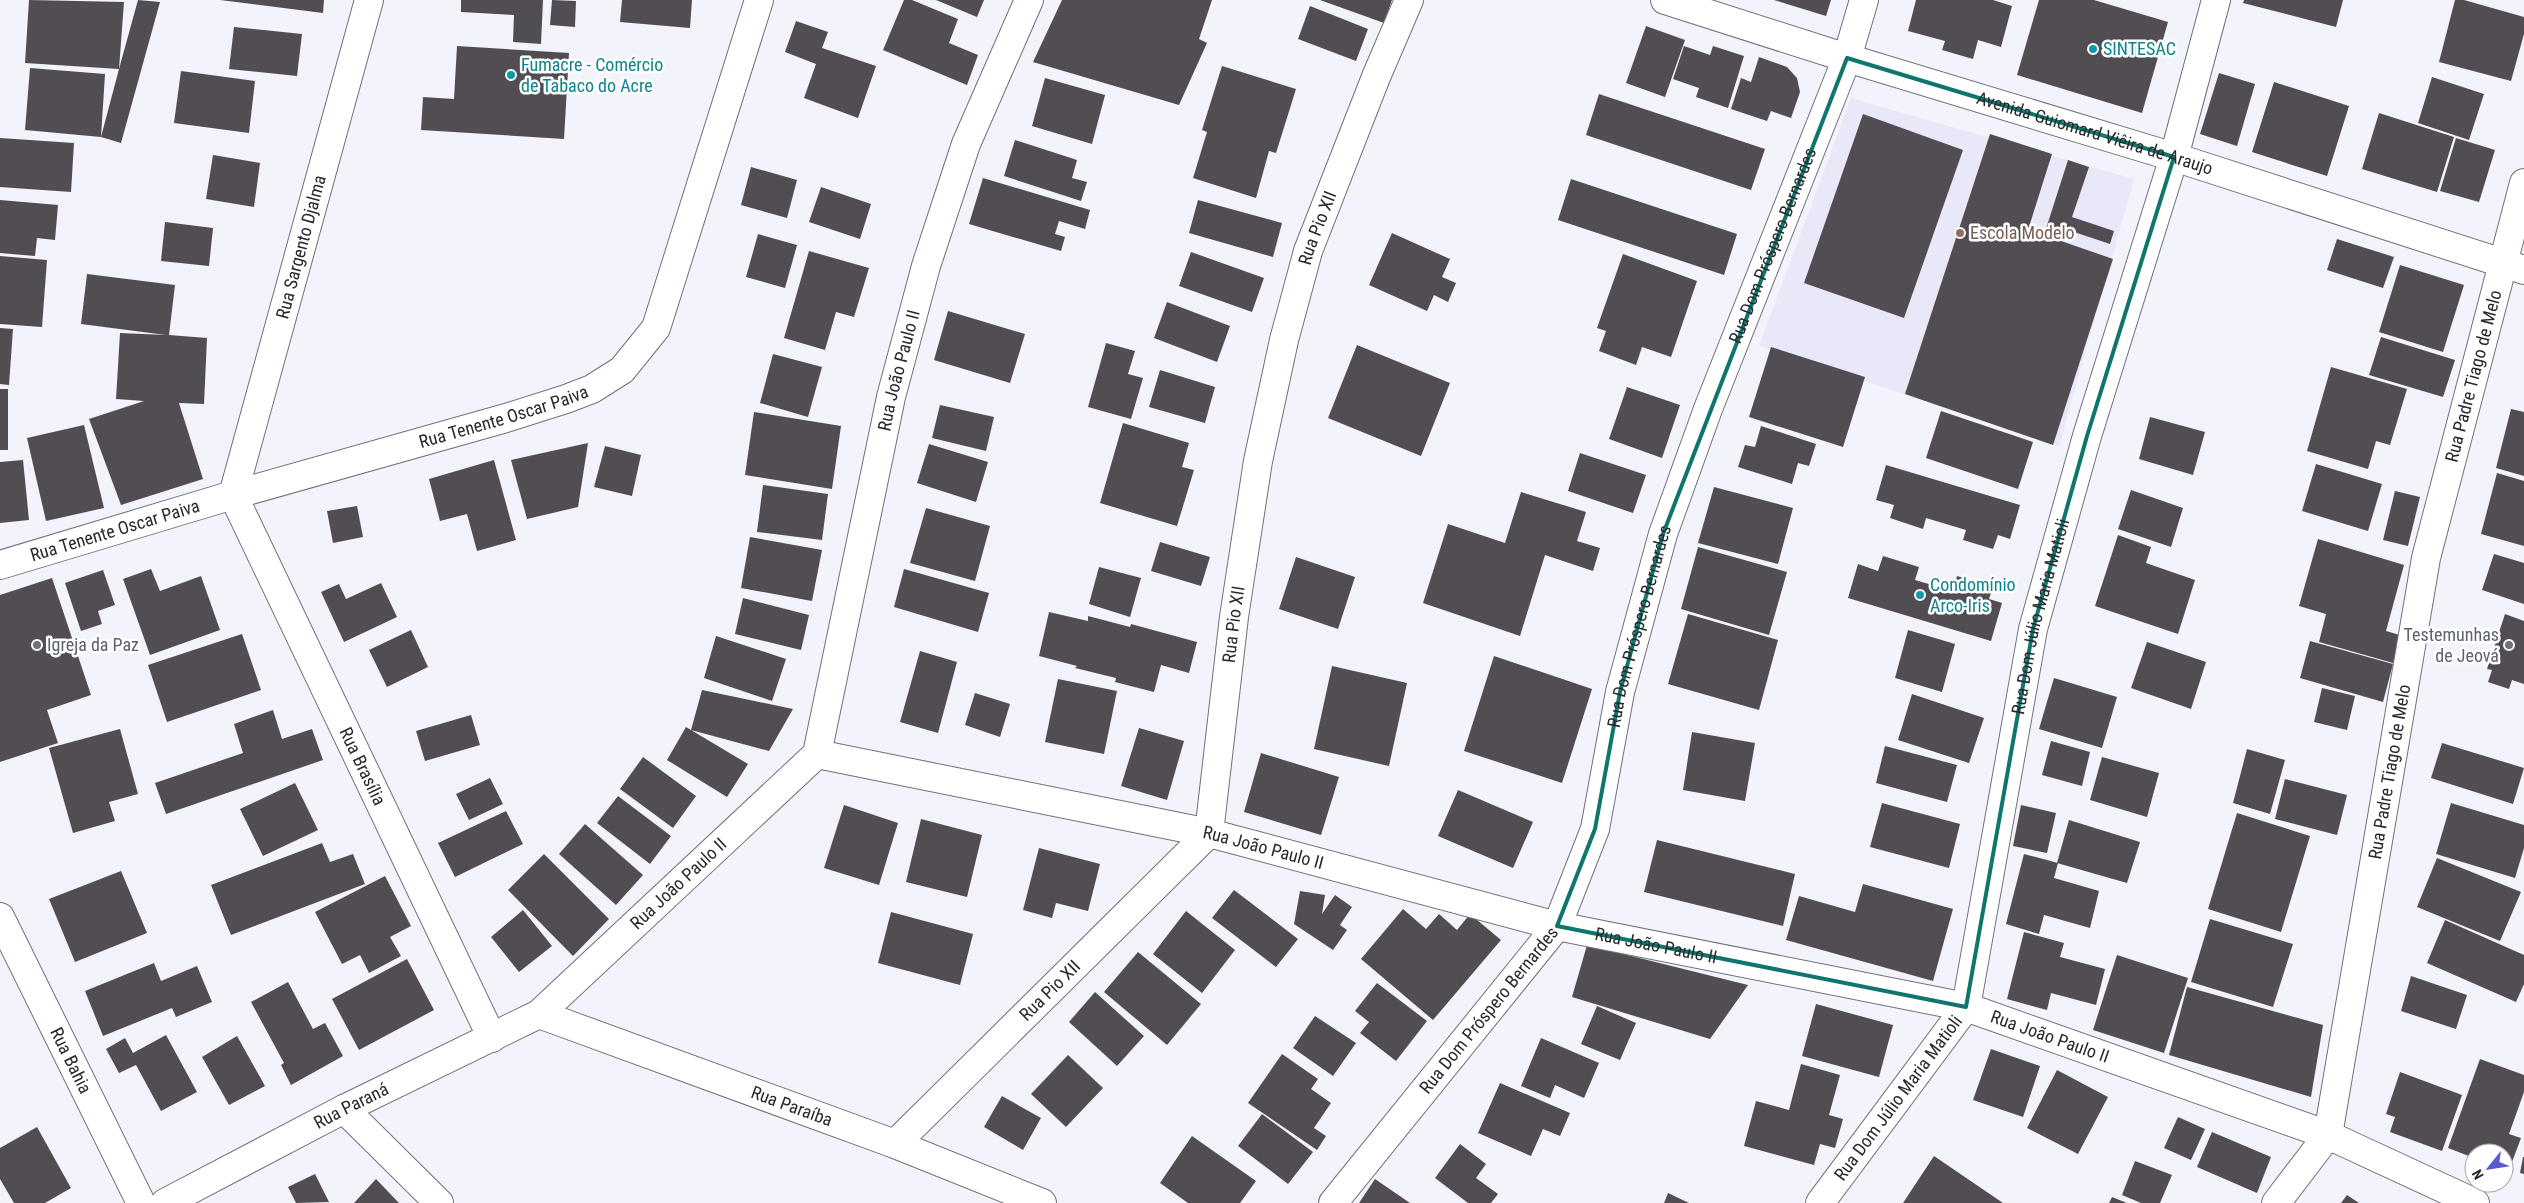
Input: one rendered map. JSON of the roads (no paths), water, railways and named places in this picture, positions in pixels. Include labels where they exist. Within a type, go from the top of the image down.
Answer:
[{"type":"street","name":"Rua Sargento Djalma","points":[[233,495],[369,0]]},
{"type":"street","name":"Rua Tenente Oscar Paiva","points":[[0,565],[233,495],[506,418],[592,389],[622,370],[656,328],[759,0]]},
{"type":"street","name":"Rua João Paulo II","points":[[539,1014],[817,754],[891,397],[926,266],[966,144],[1029,0]]},
{"type":"street","name":"Rua Pio XII","points":[[895,1144],[1209,833],[1234,617],[1258,460],[1284,340],[1308,252],[1376,77],[1409,0]]},
{"type":"street","name":"Avenida Guiomard Viêira de Araujo","points":[[1665,0],[1847,58],[2174,157],[2514,266]]},
{"type":"street","name":"Rua Dom Próspero Bernardes","points":[[1333,1203],[1558,926],[1595,829],[1620,692],[1663,534],[1708,409],[1847,58],[1864,0]]},
{"type":"street","name":"Rua Dom Júlio Maria Matioli","points":[[1820,1203],[1966,1007],[2033,629],[2087,436],[2174,157],[2216,0]]},
{"type":"street","name":"Rua Padre Tiago de Melo","points":[[2276,1203],[2328,1134],[2426,558],[2514,266],[2524,183]]},
{"type":"street","name":"Rua Brasília","points":[[233,495],[492,1038]]},
{"type":"street","name":"Rua João Paulo II","points":[[817,754],[1209,833],[1558,926],[1966,1007],[2328,1134],[2475,1203]]},
{"type":"street","name":"Rua Bahia","points":[[0,917],[141,1203]]},
{"type":"street","name":"Rua Paraná","points":[[165,1203],[344,1110],[539,1014]]},
{"type":"street","name":"Rua Paraíba","points":[[539,1014],[895,1144],[1042,1203]]},
{"type":"street","points":[[344,1110],[439,1203]]},
{"type":"place","name":"SINTESAC","points":[[2093,49]]},
{"type":"place","name":"Fumacre - Comércio de Tabaco do Acre","points":[[511,75]]},
{"type":"place","name":"Escola Modelo","points":[[1960,233]]},
{"type":"place","name":"Condomínio Arco-Iris","points":[[1920,595]]},
{"type":"place","name":"Igreja da Paz","points":[[37,645]]},
{"type":"place","name":"Testemunhas de Jeová","points":[[2509,645]]}]
